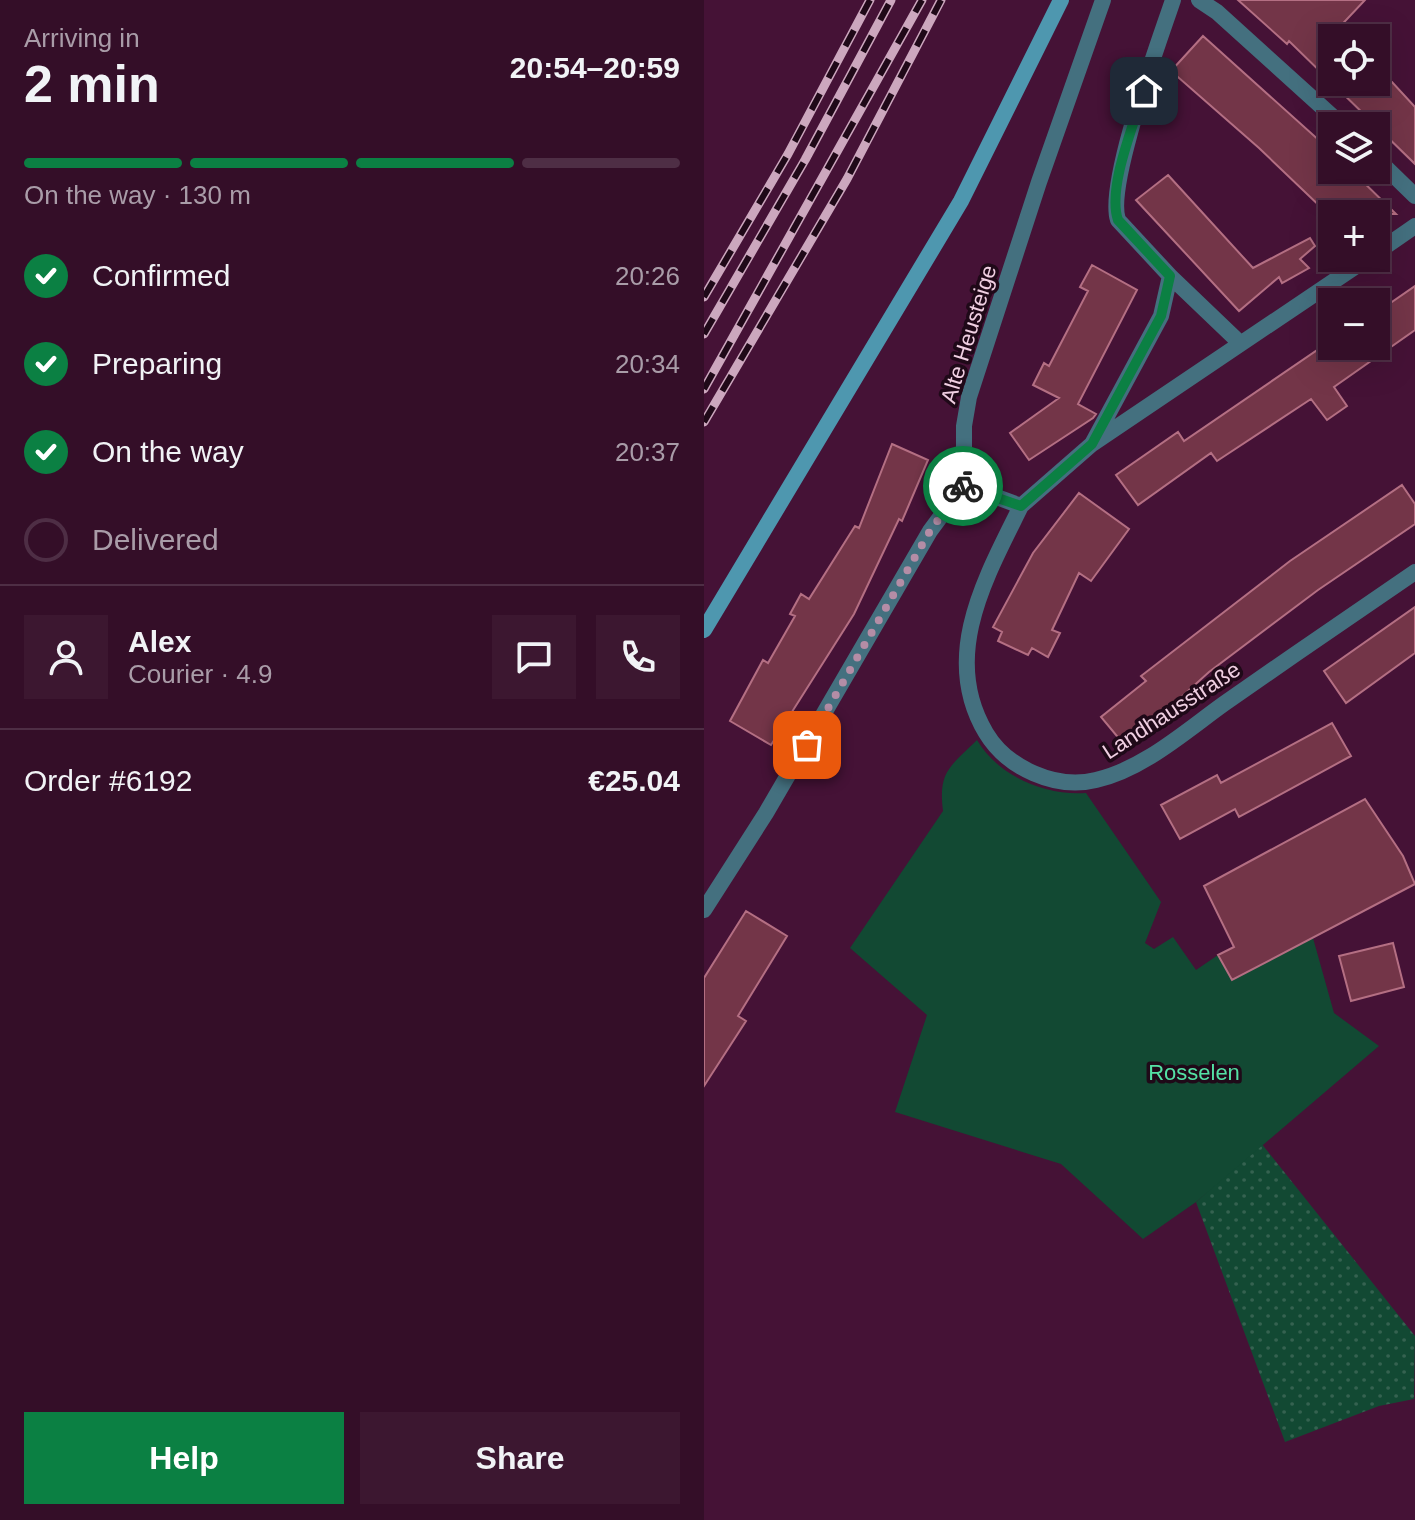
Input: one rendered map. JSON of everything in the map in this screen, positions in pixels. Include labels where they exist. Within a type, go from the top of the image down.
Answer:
[{"type":"main road","points":[[704,630],[961,201],[1061,0]]},
{"type":"street","name":"Alte Heusteige","points":[[964,485],[964,426],[969,397],[1039,182],[1103,0]]},
{"type":"street","points":[[1173,0],[1122,167],[1114,209],[1124,227],[1170,276],[1240,343]]},
{"type":"street","points":[[1199,0],[1241,33],[1328,112]]},
{"type":"street","points":[[1390,172],[1415,196]]},
{"type":"street","points":[[1390,243],[1415,226]]},
{"type":"street","name":"Landhausstraße","points":[[1347,272],[1092,444],[1021,506],[988,577],[968,635],[964,663],[967,685],[979,722],[998,749],[1033,773],[1064,782],[1103,778],[1148,756],[1415,572]]},
{"type":"street","points":[[1092,444],[1161,316],[1170,276]]},
{"type":"street","points":[[704,910],[785,782],[930,531],[964,485],[1021,506]]},
{"type":"green space","name":"Rosselen","points":[[977,740],[997,764],[1024,781],[1055,791],[1086,793],[1161,902],[1145,943],[1154,949],[1173,937],[1196,970],[1218,955],[1233,980],[1313,938],[1334,1013],[1379,1046],[1196,1202],[1143,1239],[1061,1164],[895,1112],[927,1015],[850,948],[943,811],[942,787],[948,771]]},
{"type":"green space","points":[[1261,1143],[1415,1336],[1414,1399],[1379,1406],[1285,1442],[1196,1202]]},
{"type":"building","points":[[1238,0],[1365,0],[1342,24],[1318,24],[1318,69],[1289,41],[1287,44]]},
{"type":"building","points":[[1203,36],[1318,139],[1318,184],[1365,184],[1382,200],[1318,200],[1318,204],[1171,71]]},
{"type":"building","points":[[1392,82],[1415,107],[1415,164],[1390,140],[1390,112],[1362,112],[1345,96],[1390,96]]},
{"type":"building","points":[[1168,175],[1253,268],[1310,238],[1315,246],[1300,259],[1309,268],[1282,283],[1279,277],[1239,311],[1136,200]]},
{"type":"building","points":[[1092,265],[1137,290],[1078,404],[1096,414],[1029,460],[1010,433],[1059,398],[1033,385],[1044,363],[1049,366],[1088,291],[1080,287]]},
{"type":"building","points":[[1415,286],[1415,330],[1390,348],[1390,303]]},
{"type":"building","points":[[1318,350],[1318,360],[1372,360],[1334,387],[1347,406],[1327,420],[1311,399],[1217,461],[1211,453],[1138,505],[1116,475],[1178,432],[1184,441]]},
{"type":"building","points":[[892,444],[928,460],[902,521],[899,519],[854,614],[771,745],[730,721],[763,660],[768,663],[795,616],[790,614],[801,594],[809,599],[855,526],[859,528]]},
{"type":"building","points":[[1402,485],[1415,504],[1415,524],[1318,590],[1209,672],[1126,747],[1101,717],[1146,681],[1141,676],[1290,561]]},
{"type":"building","points":[[1079,493],[1129,529],[1091,581],[1079,573],[1052,630],[1060,633],[1048,657],[1032,648],[1028,655],[998,641],[1002,632],[993,627],[1033,553]]},
{"type":"building","points":[[1415,607],[1415,653],[1346,703],[1324,671]]},
{"type":"building","points":[[1332,723],[1351,756],[1239,817],[1235,809],[1180,839],[1161,805],[1217,775],[1221,783]]},
{"type":"building","points":[[1365,799],[1403,856],[1415,884],[1232,980],[1218,955],[1234,947],[1204,886]]},
{"type":"building","points":[[746,911],[787,936],[738,1016],[746,1021],[704,1086],[704,978]]},
{"type":"building","points":[[1393,943],[1404,987],[1351,1001],[1339,956]]},
{"type":"railway","points":[[704,297],[788,154],[870,0]]},
{"type":"railway","points":[[704,334],[805,160],[891,0]]},
{"type":"railway","points":[[704,389],[922,0]]},
{"type":"railway","points":[[704,422],[847,179],[941,0]]},
{"type":"way so far","points":[[807,745],[930,531],[963,486]]},
{"type":"route","points":[[963,486],[1021,506],[1092,444],[1161,316],[1170,276],[1118,220],[1114,209],[1122,167],[1144,91]]}]
